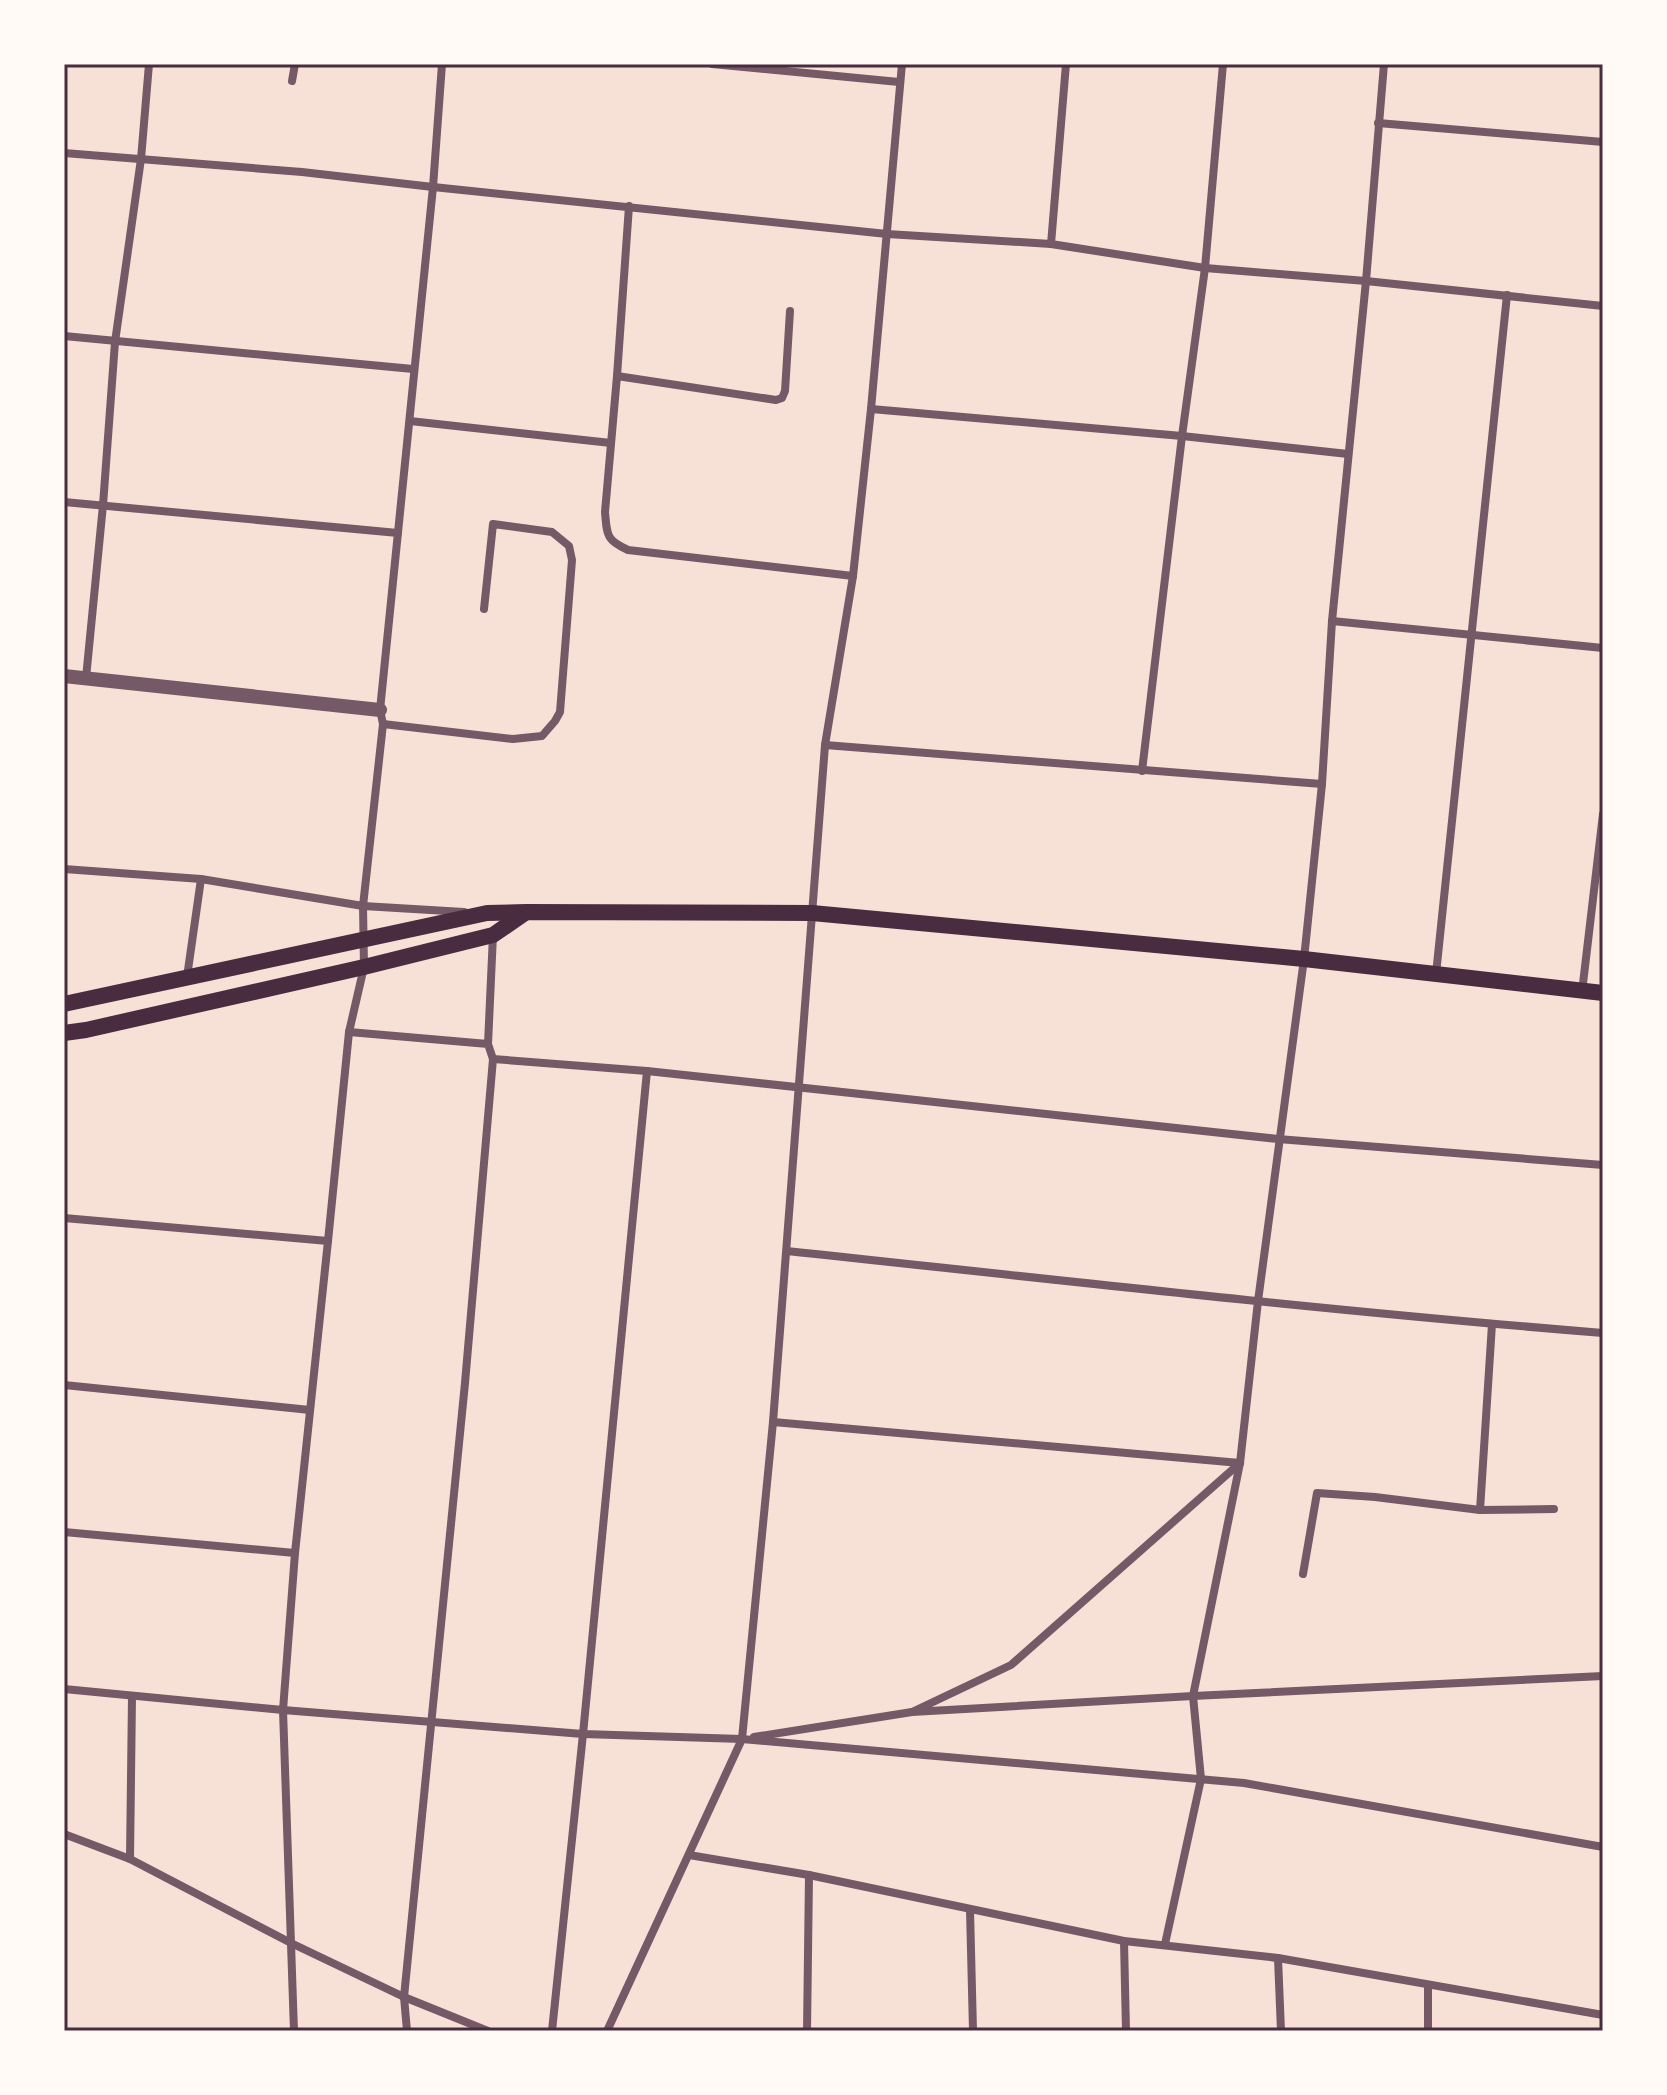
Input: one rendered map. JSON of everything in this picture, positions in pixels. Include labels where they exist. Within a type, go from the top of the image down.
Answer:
[{"type":"main road","points":[[64,1033],[364,967],[493,935],[526,912]]},
{"type":"main road","points":[[64,1004],[487,913],[526,912],[812,913],[1304,959],[1603,993]]},
{"type":"street","points":[[86,678],[115,342],[141,159],[149,64]]},
{"type":"street","points":[[292,81],[295,64]]},
{"type":"street","points":[[294,2031],[283,1710],[295,1553],[349,1032],[364,967],[363,906],[433,187],[442,64]]},
{"type":"street","points":[[712,64],[899,82]]},
{"type":"street","points":[[607,2031],[742,1739],[773,1422],[825,745],[853,576],[902,64]]},
{"type":"street","points":[[1051,244],[1066,64]]},
{"type":"street","points":[[1142,771],[1205,268],[1223,64]]},
{"type":"street","points":[[1165,1944],[1201,1779],[1193,1696],[1240,1463],[1278,1139],[1304,959],[1384,64]]},
{"type":"street","points":[[1378,123],[1603,142]]},
{"type":"street","points":[[64,153],[302,172],[887,234],[1051,244],[1205,268],[1603,306]]},
{"type":"street","points":[[629,206],[605,512],[607,533],[613,543],[628,550],[853,576]]},
{"type":"street","points":[[1436,974],[1507,295]]},
{"type":"street","points":[[617,376],[776,400],[782,398],[790,311]]},
{"type":"street","points":[[64,336],[413,369]]},
{"type":"street","points":[[871,409],[1348,454]]},
{"type":"street","points":[[410,421],[611,443]]},
{"type":"street","points":[[64,502],[398,533]]},
{"type":"street","points":[[64,676],[381,717],[513,739],[542,736],[560,712],[572,560],[569,546],[552,532],[493,524],[484,609]]},
{"type":"street","points":[[1332,621],[1603,648]]},
{"type":"street","points":[[825,745],[1322,784]]},
{"type":"street","points":[[1582,992],[1603,814]]},
{"type":"street","points":[[64,869],[201,879],[363,906],[487,913]]},
{"type":"street","points":[[187,978],[201,879]]},
{"type":"street","points":[[407,2031],[404,1997],[493,1059],[488,1044],[493,935]]},
{"type":"street","points":[[349,1032],[488,1044]]},
{"type":"street","points":[[493,1059],[647,1071],[1278,1139],[1603,1165]]},
{"type":"street","points":[[552,2031],[647,1071]]},
{"type":"street","points":[[64,1218],[328,1241]]},
{"type":"street","points":[[787,1251],[1258,1301],[1603,1333]]},
{"type":"street","points":[[1480,1510],[1492,1324]]},
{"type":"street","points":[[64,1385],[310,1410]]},
{"type":"street","points":[[773,1422],[1240,1463]]},
{"type":"street","points":[[912,1712],[1011,1665],[1240,1463]]},
{"type":"street","points":[[1303,1574],[1317,1493],[1480,1510],[1554,1509]]},
{"type":"street","points":[[64,1532],[295,1553]]},
{"type":"street","points":[[742,1739],[912,1712],[1603,1676]]},
{"type":"street","points":[[64,1689],[431,1723],[583,1734],[742,1739],[1244,1783],[1603,1847]]},
{"type":"street","points":[[130,1859],[132,1696]]},
{"type":"street","points":[[64,1834],[130,1859],[293,1944],[404,1997],[488,2031]]},
{"type":"street","points":[[689,1855],[809,1875],[1124,1941],[1278,1958],[1603,2015]]},
{"type":"street","points":[[807,2031],[809,1875]]},
{"type":"street","points":[[970,1910],[973,2031]]},
{"type":"street","points":[[1124,1941],[1126,2031]]},
{"type":"street","points":[[1278,1958],[1281,2031]]},
{"type":"street","points":[[1428,1985],[1428,2031]]}]
